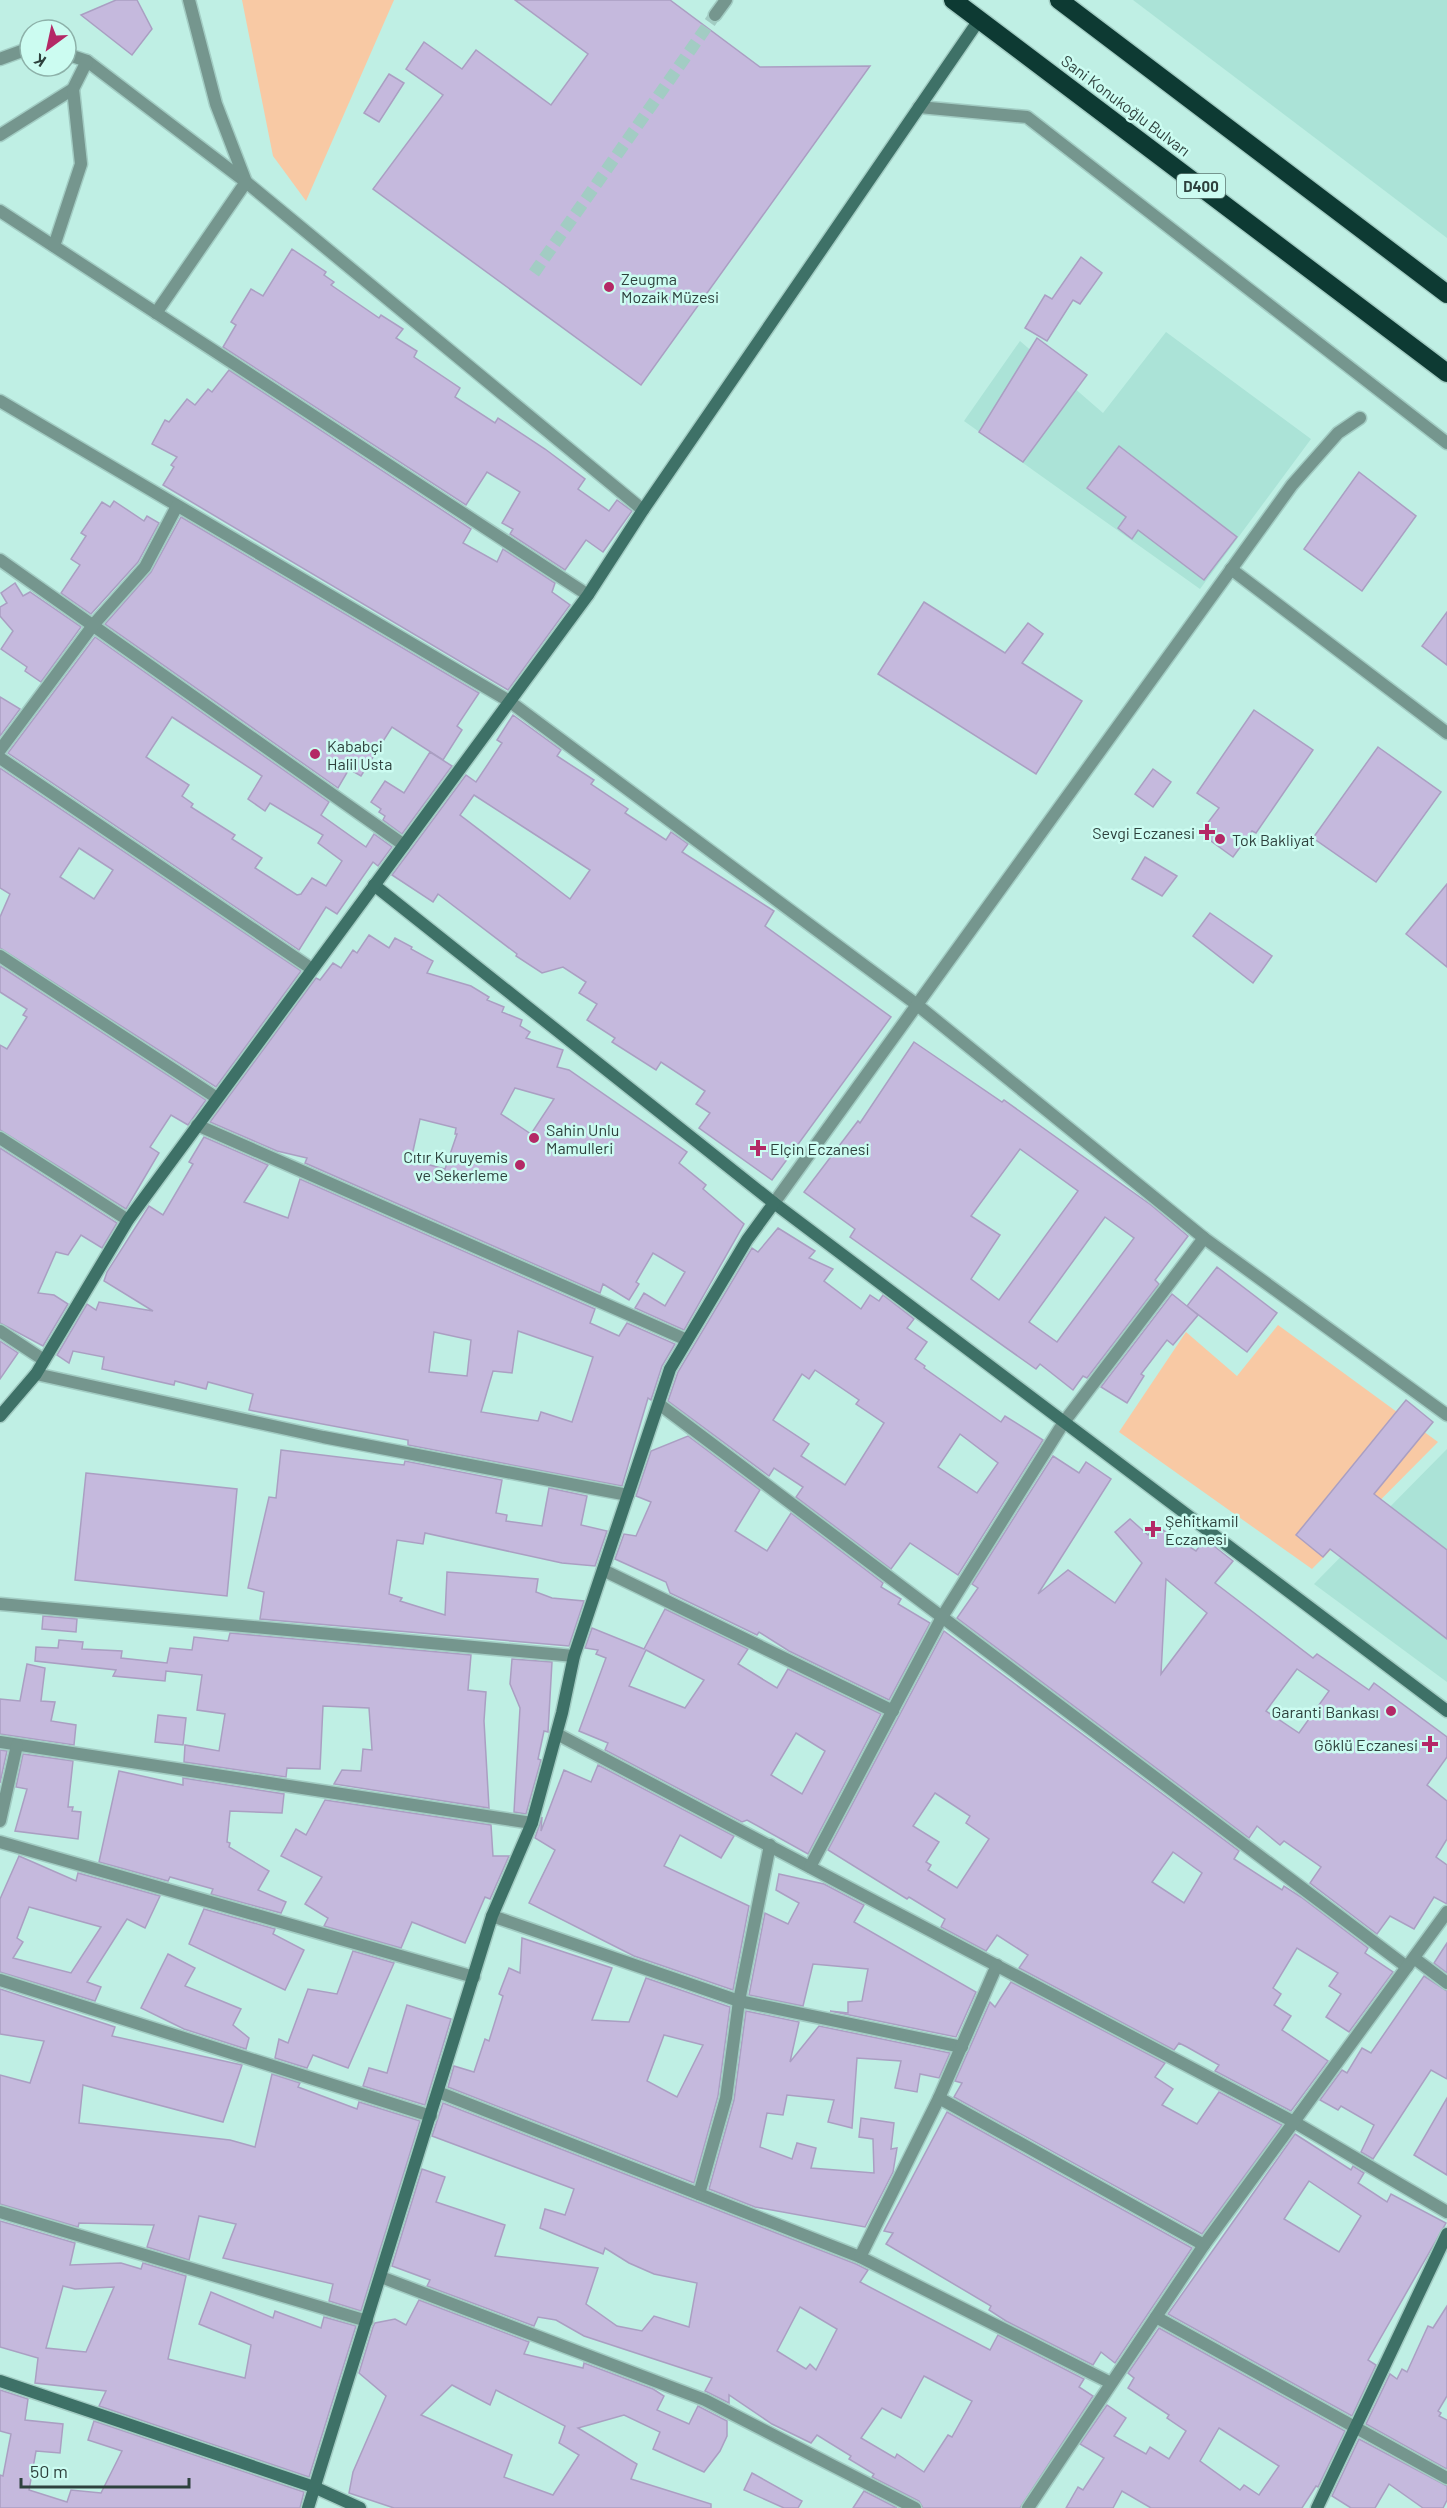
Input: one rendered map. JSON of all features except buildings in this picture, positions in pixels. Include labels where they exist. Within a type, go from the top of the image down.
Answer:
[{"type":"highway","name":"Sani Konukoğlu Bulvarı","points":[[953,0],[1447,373]]},
{"type":"highway","points":[[1059,0],[1447,294]]},
{"type":"street","points":[[189,0],[216,104],[246,182]]},
{"type":"street","points":[[715,15],[726,0]]},
{"type":"street","points":[[0,1416],[36,1374],[128,1220],[588,595],[642,510],[979,20]]},
{"type":"street","points":[[0,59],[18,52]]},
{"type":"street","points":[[78,58],[87,61],[246,182],[642,510]]},
{"type":"street","points":[[0,135],[73,89],[87,61]]},
{"type":"street","points":[[54,246],[81,164],[73,89]]},
{"type":"street","points":[[919,107],[1027,117],[1447,443]]},
{"type":"street","points":[[156,313],[246,182]]},
{"type":"street","points":[[0,211],[588,595]]},
{"type":"street","points":[[0,401],[509,701],[916,1004],[1204,1238],[1447,1415]]},
{"type":"street","points":[[308,2508],[492,1916],[532,1823],[557,1734],[574,1656],[670,1369],[747,1240],[1231,569],[1292,485],[1338,433],[1360,418]]},
{"type":"street","points":[[0,750],[94,624],[145,567],[177,506]]},
{"type":"street","points":[[0,560],[94,624],[404,845]]},
{"type":"street","points":[[1231,569],[1447,733]]},
{"type":"street","points":[[0,758],[312,969]]},
{"type":"street","points":[[374,885],[774,1203],[1447,1712]]},
{"type":"street","points":[[0,956],[217,1098]]},
{"type":"street","points":[[197,1125],[687,1340]]},
{"type":"street","points":[[0,1138],[128,1220]]},
{"type":"street","points":[[810,1867],[942,1617],[1064,1422],[1204,1238]]},
{"type":"street","points":[[0,1331],[44,1360]]},
{"type":"street","points":[[36,1374],[323,1437],[628,1495]]},
{"type":"street","points":[[659,1404],[942,1617],[1410,1962],[1447,1983]]},
{"type":"street","points":[[603,1570],[892,1711]]},
{"type":"street","points":[[0,1604],[574,1656]]},
{"type":"street","points":[[557,1734],[1294,2122],[1447,2212]]},
{"type":"street","points":[[0,1742],[532,1823]]},
{"type":"street","points":[[0,1821],[17,1745]]},
{"type":"street","points":[[0,1842],[474,1977]]},
{"type":"street","points":[[699,2194],[726,2098],[739,2001],[770,1845]]},
{"type":"street","points":[[1029,2508],[1204,2245],[1447,1912]]},
{"type":"street","points":[[492,1916],[739,2001],[962,2047]]},
{"type":"street","points":[[860,2257],[939,2098],[997,1965]]},
{"type":"street","points":[[0,1980],[431,2116]]},
{"type":"street","points":[[438,2092],[860,2257],[1111,2384]]},
{"type":"street","points":[[939,2098],[1204,2245]]},
{"type":"street","points":[[0,2212],[367,2321]]},
{"type":"street","points":[[1317,2508],[1446,2238]]},
{"type":"street","points":[[381,2277],[705,2400],[915,2508]]},
{"type":"street","points":[[1156,2318],[1354,2429],[1447,2478]]},
{"type":"street","points":[[0,2381],[314,2487],[360,2508]]},
{"type":"shaded area","points":[[242,0],[394,0],[306,201],[273,156]]},
{"type":"shaded area","points":[[1133,0],[1447,0],[1447,238]]},
{"type":"shaded area","points":[[1166,332],[1311,439],[1200,589],[964,421],[1020,341],[1103,413]]},
{"type":"shaded area","points":[[1278,1325],[1438,1442],[1312,1569],[1119,1432],[1186,1332],[1237,1376]]},
{"type":"shaded area","points":[[1447,1449],[1447,1682],[1314,1584]]},
{"type":"tunnel","points":[[534,273],[715,15]]},
{"type":"place","name":"Zeugma Mozaik Müzesi","points":[[609,287]]},
{"type":"place","name":"Kababçi Halil Usta","points":[[315,754]]},
{"type":"place","name":"Sevgi Eczanesi","points":[[1207,832]]},
{"type":"place","name":"Tok Bakliyat","points":[[1220,839]]},
{"type":"place","name":"Sahin Unlu Mamulleri","points":[[534,1138]]},
{"type":"place","name":"Elçin Eczanesi","points":[[758,1148]]},
{"type":"place","name":"Cıtır Kuruyemis ve Sekerleme","points":[[520,1165]]},
{"type":"place","name":"Şehitkamil Eczanesi","points":[[1153,1529]]},
{"type":"place","name":"Garanti Bankası","points":[[1391,1711]]},
{"type":"place","name":"Göklü Eczanesi","points":[[1430,1744]]}]
